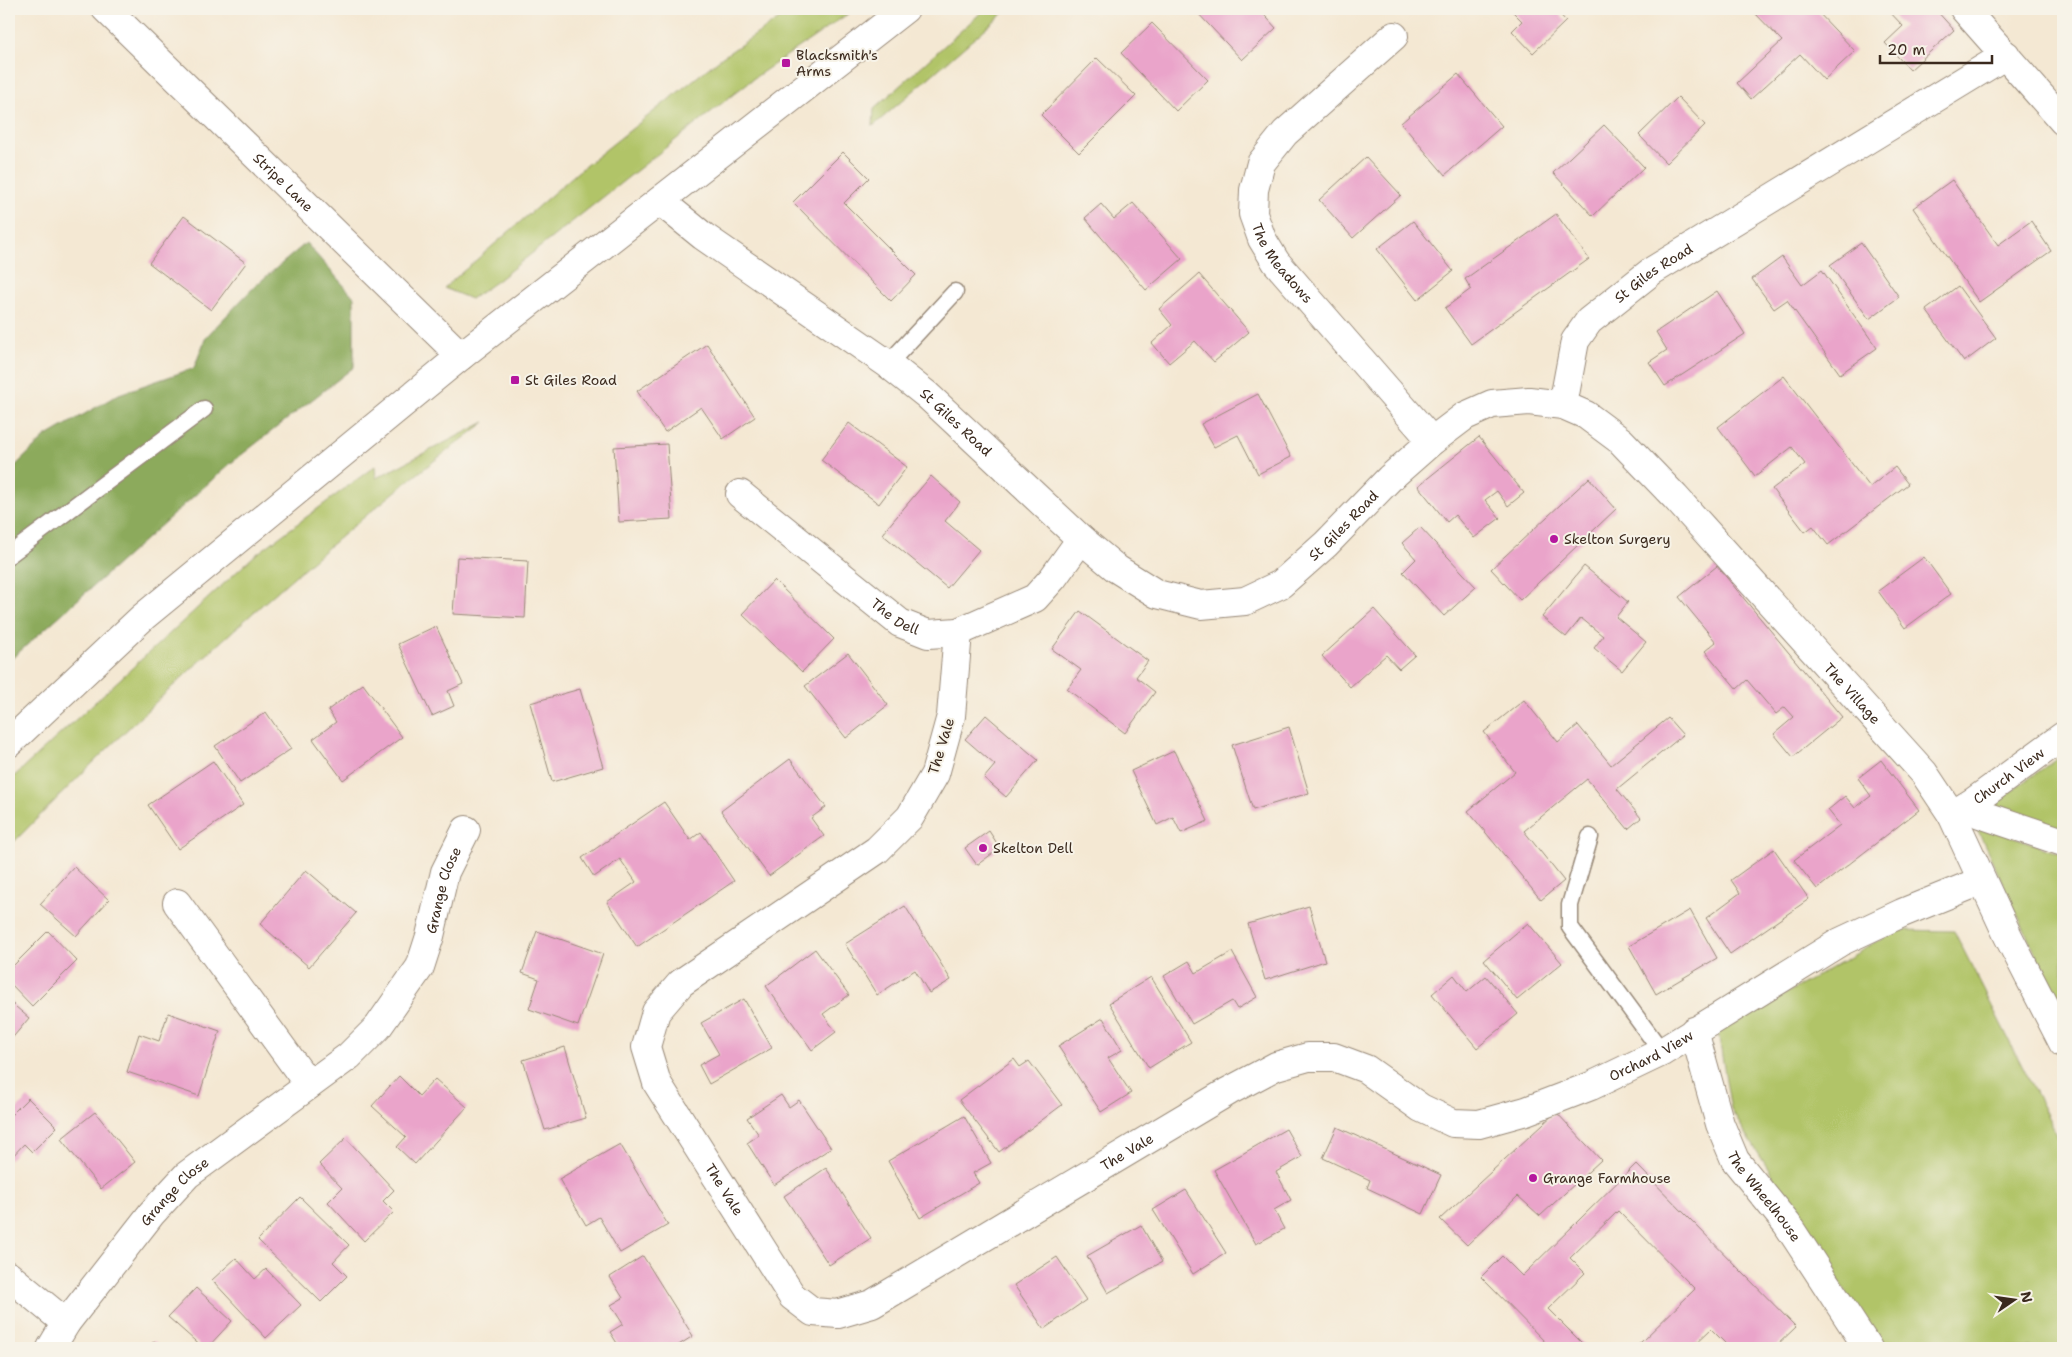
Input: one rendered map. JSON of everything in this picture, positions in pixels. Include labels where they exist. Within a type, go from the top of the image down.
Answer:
[{"type":"main road","name":"Stripe Lane","points":[[106,9],[461,356]]},
{"type":"main road","points":[[9,743],[143,617],[461,356],[905,9]]},
{"type":"main road","points":[[1964,9],[2063,120]]},
{"type":"main road","name":"The Meadows","points":[[1394,36],[1285,133],[1261,163],[1254,190],[1253,214],[1262,239],[1276,262],[1432,441]]},
{"type":"main road","name":"St Giles Road","points":[[660,201],[703,236],[888,364],[963,428],[1081,539],[1118,570],[1157,594],[1201,605],[1245,601],[1281,584],[1326,544],[1390,478],[1432,441],[1465,416],[1492,404],[1528,401],[1563,405],[1575,341],[1589,321],[1652,271],[2006,55]]},
{"type":"main road","name":"The Village","points":[[1563,405],[1586,415],[1621,442],[1675,497],[1959,811],[1982,880],[2063,1043]]},
{"type":"main road","name":"The Dell","points":[[740,494],[900,623],[928,634],[958,632],[1035,598],[1053,578],[1081,539]]},
{"type":"main road","name":"The Vale","points":[[958,632],[951,716],[935,774],[910,818],[877,850],[681,983],[656,1012],[646,1047],[657,1083],[792,1296],[813,1312],[838,1314],[872,1304],[1229,1091],[1276,1066],[1308,1057]]},
{"type":"main road","name":"Church View","points":[[1959,811],[2063,736]]},
{"type":"main road","points":[[1959,811],[1980,814],[2063,842]]},
{"type":"main road","name":"Grange Close","points":[[51,1348],[66,1324],[152,1213],[187,1175],[349,1056],[378,1027],[420,967],[430,936],[445,872],[466,830]]},
{"type":"main road","name":"Orchard View","points":[[1308,1057],[1334,1057],[1366,1069],[1429,1112],[1453,1123],[1479,1124],[1526,1112],[1583,1089],[1662,1052],[1840,942],[1902,912],[1982,880]]},
{"type":"main road","points":[[177,903],[309,1086]]},
{"type":"main road","name":"The Wheelhouse","points":[[1694,1031],[1720,1124],[1735,1160],[1787,1224],[1868,1348]]},
{"type":"main road","points":[[9,1276],[66,1324]]},
{"type":"lane","points":[[888,364],[956,292]]},
{"type":"lane","points":[[9,555],[204,409]]},
{"type":"lane","points":[[1590,837],[1570,905],[1570,927],[1662,1052]]},
{"type":"green space","points":[[794,9],[855,9],[754,78],[497,281],[471,299],[444,288],[580,170],[721,58]]},
{"type":"green space","points":[[985,9],[1008,9],[873,126],[874,109]]},
{"type":"green space","points":[[306,243],[354,297],[354,367],[231,463],[9,661],[9,472],[45,437],[119,394],[194,368],[206,337],[255,286]]},
{"type":"green space","points":[[485,422],[340,537],[242,623],[100,756],[9,847],[9,781],[254,556],[375,466],[376,478]]},
{"type":"green space","points":[[2063,754],[2063,832],[1991,806]]},
{"type":"green space","points":[[1974,822],[2063,855],[2063,1012]]},
{"type":"green space","points":[[1898,930],[1954,931],[2063,1147],[2063,1348],[1881,1348],[1731,1110],[1718,1032]]},
{"type":"building","points":[[1194,9],[1259,9],[1276,28],[1242,60]]},
{"type":"building","points":[[1510,9],[1555,9],[1566,21],[1533,53],[1512,31],[1522,21]]},
{"type":"building","points":[[1751,9],[1815,9],[1855,51],[1824,80],[1800,54],[1751,99],[1737,83],[1782,41]]},
{"type":"building","points":[[1887,9],[1935,9],[1954,30],[1910,70],[1885,43],[1903,26]]},
{"type":"building","points":[[1152,23],[1208,80],[1176,111],[1121,53]]},
{"type":"building","points":[[1097,58],[1136,96],[1079,153],[1041,115]]},
{"type":"building","points":[[1458,74],[1502,126],[1445,175],[1401,123]]},
{"type":"building","points":[[1678,97],[1705,125],[1666,163],[1639,135]]},
{"type":"building","points":[[1604,125],[1644,167],[1593,216],[1553,173]]},
{"type":"building","points":[[843,152],[869,178],[844,203],[916,275],[891,301],[793,202]]},
{"type":"building","points":[[1366,157],[1401,195],[1353,238],[1319,200]]},
{"type":"building","points":[[1952,180],[1998,245],[2031,221],[2051,251],[1979,302],[1913,208]]},
{"type":"building","points":[[1133,203],[1182,259],[1146,290],[1085,218],[1101,204],[1114,219]]},
{"type":"building","points":[[1556,214],[1589,259],[1471,344],[1445,308],[1471,289],[1465,279]]},
{"type":"building","points":[[184,216],[246,263],[211,310],[149,263]]},
{"type":"building","points":[[1413,221],[1453,271],[1417,300],[1377,249]]},
{"type":"building","points":[[1861,243],[1899,297],[1869,319],[1830,265]]},
{"type":"building","points":[[1782,257],[1802,285],[1822,270],[1877,348],[1840,374],[1787,300],[1774,309],[1752,279]]},
{"type":"building","points":[[1199,274],[1249,332],[1214,362],[1195,341],[1169,363],[1152,343],[1172,325],[1159,309]]},
{"type":"building","points":[[1958,286],[1996,338],[1964,362],[1926,310]]},
{"type":"building","points":[[1717,291],[1745,334],[1665,386],[1649,362],[1667,350],[1656,332]]},
{"type":"building","points":[[707,344],[755,417],[723,439],[701,407],[665,432],[637,391]]},
{"type":"building","points":[[1784,376],[1870,487],[1895,467],[1908,484],[1828,545],[1813,526],[1805,532],[1772,489],[1805,464],[1792,447],[1755,476],[1718,427]]},
{"type":"building","points":[[1258,394],[1291,457],[1258,474],[1238,435],[1214,447],[1201,424]]},
{"type":"building","points":[[849,423],[907,467],[879,504],[821,460]]},
{"type":"building","points":[[1479,437],[1524,493],[1508,506],[1497,491],[1485,500],[1500,518],[1474,538],[1455,515],[1447,522],[1418,486]]},
{"type":"building","points":[[667,444],[672,519],[619,522],[614,447]]},
{"type":"building","points":[[931,476],[960,502],[945,521],[979,550],[947,588],[882,534]]},
{"type":"building","name":"Skelton Surgery","points":[[1589,478],[1616,509],[1520,600],[1491,569]]},
{"type":"building","points":[[1420,527],[1476,587],[1444,616],[1403,572],[1416,559],[1402,543]]},
{"type":"building","points":[[457,557],[528,561],[525,618],[453,614]]},
{"type":"building","points":[[1924,557],[1951,594],[1905,628],[1878,591]]},
{"type":"building","points":[[1584,566],[1628,602],[1616,617],[1646,642],[1622,671],[1594,648],[1603,636],[1581,618],[1566,637],[1542,617]]},
{"type":"building","points":[[1717,566],[1842,717],[1793,757],[1774,734],[1794,717],[1785,707],[1776,714],[1747,680],[1737,689],[1705,651],[1716,642],[1679,597]]},
{"type":"building","points":[[774,580],[834,639],[802,672],[742,614]]},
{"type":"building","points":[[1374,609],[1415,655],[1399,669],[1386,655],[1350,687],[1322,656]]},
{"type":"building","points":[[1080,611],[1148,661],[1136,677],[1155,692],[1125,733],[1067,689],[1081,670],[1052,649]]},
{"type":"building","points":[[436,626],[463,684],[448,691],[454,706],[432,716],[398,644]]},
{"type":"building","points":[[848,653],[888,705],[846,738],[805,686]]},
{"type":"building","points":[[363,684],[402,737],[343,780],[313,739],[336,722],[328,710]]},
{"type":"building","points":[[580,689],[603,767],[552,782],[530,703]]},
{"type":"building","points":[[1524,700],[1558,742],[1578,725],[1611,765],[1668,718],[1683,735],[1617,789],[1641,818],[1628,829],[1587,779],[1524,831],[1564,881],[1541,900],[1468,811],[1515,772],[1484,732]]},
{"type":"building","points":[[266,712],[291,749],[240,783],[215,746]]},
{"type":"building","points":[[986,715],[1038,760],[1006,797],[984,778],[995,765],[965,739]]},
{"type":"building","points":[[1289,727],[1309,793],[1253,810],[1232,745]]},
{"type":"building","points":[[1174,751],[1208,821],[1181,833],[1173,817],[1157,825],[1131,771]]},
{"type":"building","points":[[790,759],[826,807],[811,818],[824,836],[769,876],[721,811]]},
{"type":"building","points":[[1881,760],[1919,810],[1817,889],[1794,860],[1840,825],[1828,810],[1845,796],[1855,808],[1871,796],[1858,778]]},
{"type":"building","points":[[213,761],[243,805],[178,849],[148,805]]},
{"type":"building","points":[[664,802],[690,840],[701,832],[734,881],[637,947],[607,902],[636,882],[620,859],[594,877],[582,858]]},
{"type":"building","name":"Skelton Dell","points":[[989,831],[1000,848],[977,865],[965,848]]},
{"type":"building","points":[[1774,849],[1809,899],[1730,954],[1706,918],[1740,893],[1731,880]]},
{"type":"building","points":[[74,867],[109,900],[76,936],[40,904]]},
{"type":"building","points":[[306,870],[356,913],[309,967],[260,924]]},
{"type":"building","points":[[905,906],[951,980],[929,993],[915,970],[877,995],[845,944]]},
{"type":"building","points":[[1309,906],[1325,961],[1265,980],[1248,924]]},
{"type":"building","points":[[1690,910],[1717,958],[1656,994],[1629,946]]},
{"type":"building","points":[[1528,923],[1562,963],[1517,1000],[1484,960]]},
{"type":"building","points":[[48,931],[77,961],[32,1006],[9,982],[9,970]]},
{"type":"building","points":[[537,931],[603,954],[578,1026],[529,1009],[539,979],[522,973]]},
{"type":"building","points":[[815,949],[849,995],[823,1014],[836,1032],[812,1050],[766,986]]},
{"type":"building","points":[[1232,952],[1257,997],[1237,1009],[1232,1001],[1192,1024],[1164,976],[1189,961],[1196,973]]},
{"type":"building","points":[[1454,975],[1467,992],[1486,976],[1518,1014],[1477,1048],[1432,994]]},
{"type":"building","points":[[1151,977],[1191,1042],[1149,1068],[1109,1003]]},
{"type":"building","points":[[744,999],[772,1048],[709,1084],[699,1065],[719,1054],[701,1023]]},
{"type":"building","points":[[9,1001],[29,1018],[9,1042]]},
{"type":"building","points":[[168,1013],[220,1031],[199,1096],[127,1072],[139,1034],[159,1041]]},
{"type":"building","points":[[1103,1018],[1122,1050],[1108,1058],[1131,1093],[1101,1112],[1058,1046]]},
{"type":"building","points":[[565,1047],[586,1118],[545,1130],[523,1060]]},
{"type":"building","points":[[1014,1059],[1020,1067],[1029,1061],[1062,1105],[999,1152],[959,1100]]},
{"type":"building","points":[[399,1076],[419,1096],[435,1079],[467,1107],[415,1164],[397,1147],[406,1137],[372,1106]]},
{"type":"building","points":[[781,1095],[789,1107],[799,1100],[831,1148],[774,1185],[747,1143],[759,1135],[747,1118]]},
{"type":"building","points":[[28,1098],[57,1127],[32,1152],[24,1144],[9,1160],[9,1117]]},
{"type":"building","points":[[95,1112],[135,1162],[101,1189],[61,1139]]},
{"type":"building","name":"Grange Farmhouse","points":[[1556,1112],[1601,1160],[1540,1216],[1518,1196],[1467,1245],[1440,1219]]},
{"type":"building","points":[[964,1116],[991,1163],[973,1173],[979,1183],[920,1218],[888,1161]]},
{"type":"building","points":[[1337,1127],[1441,1175],[1423,1214],[1367,1188],[1370,1180],[1323,1158]]},
{"type":"building","points":[[1286,1129],[1302,1157],[1276,1172],[1291,1200],[1274,1210],[1284,1229],[1256,1244],[1214,1170]]},
{"type":"building","points":[[346,1138],[394,1190],[383,1201],[394,1212],[364,1241],[328,1202],[342,1188],[319,1164]]},
{"type":"building","points":[[620,1144],[668,1225],[620,1253],[599,1217],[586,1225],[559,1179]]},
{"type":"building","points":[[1636,1164],[1796,1327],[1774,1348],[1730,1348],[1711,1329],[1691,1348],[1635,1348],[1695,1289],[1618,1211],[1570,1258],[1585,1273],[1548,1309],[1587,1348],[1551,1348],[1481,1277],[1502,1256],[1522,1276]]},
{"type":"building","points":[[826,1168],[871,1238],[829,1265],[784,1196]]},
{"type":"building","points":[[1186,1190],[1226,1253],[1193,1274],[1153,1210]]},
{"type":"building","points":[[300,1197],[349,1245],[333,1262],[347,1276],[321,1302],[258,1240]]},
{"type":"building","points":[[1141,1225],[1162,1262],[1108,1293],[1087,1256]]},
{"type":"building","points":[[643,1256],[693,1336],[674,1348],[620,1348],[610,1332],[623,1324],[611,1305],[623,1298],[610,1277]]},
{"type":"building","points":[[1057,1257],[1086,1300],[1044,1329],[1014,1285]]},
{"type":"building","points":[[236,1258],[255,1279],[266,1269],[301,1305],[266,1338],[212,1280]]},
{"type":"building","points":[[196,1288],[232,1321],[207,1348],[203,1348],[168,1317]]},
{"type":"building","points":[[154,1341],[163,1348],[148,1348]]},
{"type":"place","name":"Blacksmith's Arms","points":[[786,63]]},
{"type":"place","name":"St Giles Road","points":[[515,380]]},
{"type":"place","name":"Skelton Surgery","points":[[1554,539]]},
{"type":"place","name":"Skelton Dell","points":[[983,848]]},
{"type":"place","name":"Grange Farmhouse","points":[[1533,1178]]}]
